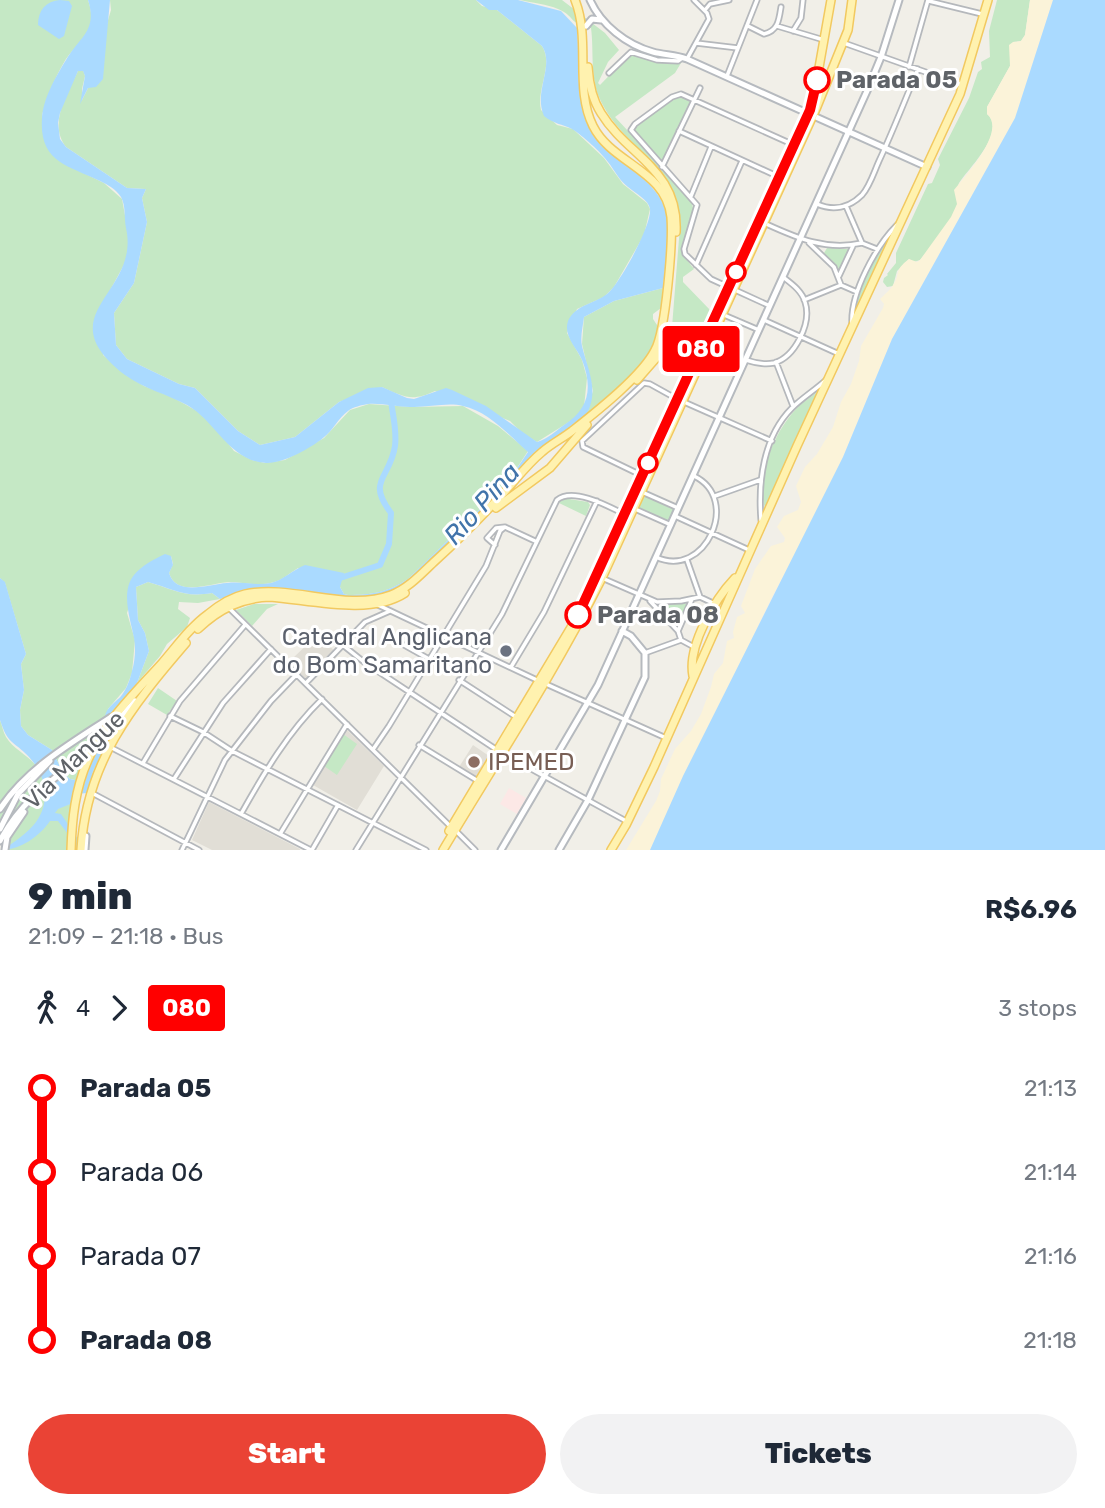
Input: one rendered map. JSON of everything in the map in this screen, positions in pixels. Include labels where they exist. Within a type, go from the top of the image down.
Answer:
[{"type":"main road","points":[[83,850],[90,796],[101,762],[153,681],[200,627],[254,598],[376,605],[396,598],[418,583],[504,500],[542,475],[583,428],[645,373],[662,347],[667,326],[676,223],[671,198],[659,169],[615,131],[599,110],[589,76],[585,29],[577,0]]},
{"type":"main road","points":[[680,400],[764,223],[794,145],[811,115],[831,0]]},
{"type":"main road","points":[[438,850],[500,752],[579,614],[844,43],[851,22],[852,0]]},
{"type":"main road","points":[[501,850],[589,704],[783,277],[804,240],[816,204],[881,57],[898,0]]},
{"type":"main road","points":[[611,850],[628,821],[827,379],[964,85],[988,0]]},
{"type":"main road","points":[[591,1],[596,13],[622,38],[645,49],[684,58],[927,167]]},
{"type":"main road","points":[[71,850],[74,808],[82,774],[95,745],[113,716],[199,622],[231,599],[245,594],[274,592],[373,599],[398,592],[439,558],[545,449],[574,430],[644,367],[655,350],[662,328],[671,228],[669,206],[657,184],[602,139],[590,118],[584,92],[585,29],[589,20],[595,19],[607,24]]},
{"type":"main road","points":[[627,160],[608,142],[610,135],[615,135],[659,169]]},
{"type":"main road","points":[[531,463],[530,474],[542,475]]},
{"type":"main road","points":[[443,850],[478,781],[500,752],[516,718],[579,623],[635,509],[645,476]]},
{"type":"main road","points":[[694,677],[691,664],[695,647],[715,604],[741,572]]},
{"type":"main road","points":[[559,850],[588,800],[645,677],[645,653],[631,636],[622,631]]},
{"type":"main road","name":"Via Mangue","points":[[0,841],[28,801],[98,743],[153,681]]},
{"type":"main road","name":"Via Mangue","points":[[0,809],[10,794],[35,768],[113,716]]},
{"type":"main road","points":[[0,829],[18,794],[55,756]]},
{"type":"main road","points":[[5,850],[7,837],[48,782]]},
{"type":"street","points":[[694,0],[706,11]]},
{"type":"street","points":[[609,73],[631,52],[668,61],[684,58],[708,23],[706,11],[710,2],[729,0]]},
{"type":"street","points":[[727,77],[757,0]]},
{"type":"street","points":[[793,31],[801,18],[803,0]]},
{"type":"street","points":[[909,67],[927,0],[984,15]]},
{"type":"street","points":[[748,26],[765,35],[777,26],[781,7]]},
{"type":"street","points":[[777,26],[824,40]]},
{"type":"street","points":[[696,43],[738,48]]},
{"type":"street","points":[[844,43],[964,85]]},
{"type":"street","points":[[816,204],[832,208],[846,206],[862,194],[885,149],[918,69]]},
{"type":"street","points":[[659,169],[701,88]]},
{"type":"street","points":[[770,306],[705,275],[683,251],[698,210],[697,205],[691,196],[659,169],[631,130],[635,124],[676,94],[681,94],[794,145]]},
{"type":"street","points":[[679,131],[782,178]]},
{"type":"street","points":[[691,196],[711,146]]},
{"type":"street","points":[[696,265],[743,161]]},
{"type":"street","points":[[846,206],[862,243]]},
{"type":"street","points":[[852,326],[857,292],[877,249],[902,220]]},
{"type":"street","points":[[764,223],[804,240],[827,246],[862,243],[877,249]]},
{"type":"street","points":[[804,240],[822,253],[839,276],[841,285]]},
{"type":"street","points":[[839,276],[853,245]]},
{"type":"street","points":[[822,253],[822,249],[827,246]]},
{"type":"street","points":[[746,360],[763,364],[776,362],[789,353],[800,336],[806,316],[804,300],[783,277]]},
{"type":"street","points":[[804,300],[841,285],[857,292]]},
{"type":"street","points":[[722,314],[759,330]]},
{"type":"street","points":[[764,320],[839,354]]},
{"type":"street","points":[[776,362],[793,406]]},
{"type":"street","points":[[762,526],[760,480],[772,441],[793,406],[827,379]]},
{"type":"street","points":[[645,476],[590,451],[581,444],[585,437],[644,383],[772,441]]},
{"type":"street","points":[[656,557],[665,561],[687,560],[700,550],[711,533],[716,516],[715,496],[706,484],[694,476]]},
{"type":"street","points":[[715,496],[760,480]]},
{"type":"street","points":[[752,483],[760,494]]},
{"type":"street","points":[[642,492],[678,508]]},
{"type":"street","points":[[356,850],[511,598],[535,541],[560,497],[568,495],[597,501],[624,514]]},
{"type":"street","points":[[588,499],[593,508]]},
{"type":"street","points":[[511,667],[544,612],[597,501]]},
{"type":"street","points":[[635,509],[671,524]]},
{"type":"street","points":[[674,516],[750,551]]},
{"type":"street","points":[[495,545],[487,537],[496,528],[503,528],[535,541]]},
{"type":"street","points":[[374,749],[486,566],[503,528]]},
{"type":"street","points":[[687,560],[700,597]]},
{"type":"street","points":[[602,578],[648,599],[666,602],[700,597],[715,604]]},
{"type":"street","points":[[648,599],[678,631],[681,640],[695,647]]},
{"type":"street","points":[[678,631],[692,599]]},
{"type":"street","points":[[660,611],[666,602]]},
{"type":"street","points":[[376,605],[666,738]]},
{"type":"street","points":[[230,610],[475,850]]},
{"type":"street","points":[[306,683],[368,620],[389,610]]},
{"type":"street","points":[[142,763],[170,716],[198,678],[245,625]]},
{"type":"street","points":[[645,653],[681,640]]},
{"type":"street","points":[[404,645],[429,659]]},
{"type":"street","points":[[344,646],[500,752],[628,821]]},
{"type":"street","points":[[174,780],[223,703],[271,649]]},
{"type":"street","points":[[183,850],[232,751],[271,701],[297,674]]},
{"type":"street","points":[[459,680],[516,718]]},
{"type":"street","points":[[241,815],[267,768],[303,719],[322,699]]},
{"type":"street","points":[[170,716],[203,732],[232,751],[426,850]]},
{"type":"street","points":[[279,834],[347,724]]},
{"type":"street","points":[[111,743],[142,763],[312,850],[338,805]]},
{"type":"street","points":[[419,745],[478,781]]},
{"type":"street","points":[[90,796],[200,850]]},
{"type":"shaded area","points":[[317,635],[337,653],[308,681],[295,668],[299,664],[293,658]]},
{"type":"shaded area","points":[[346,729],[384,766],[357,810],[313,785]]},
{"type":"shaded area","name":"IPEMED","points":[[473,745],[489,756],[475,778],[459,767]]},
{"type":"shaded area","points":[[509,788],[526,798],[517,814],[500,804]]},
{"type":"shaded area","points":[[209,802],[300,850],[212,850],[192,840]]},
{"type":"green space","points":[[0,0],[88,0],[90,28],[62,66],[42,115],[65,164],[104,183],[122,199],[129,250],[107,296],[103,355],[126,375],[197,411],[218,430],[234,451],[265,463],[285,460],[324,438],[350,410],[369,404],[411,407],[463,406],[498,426],[528,451],[507,483],[408,579],[387,590],[348,595],[344,594],[340,587],[298,568],[280,580],[268,583],[229,582],[186,587],[173,581],[169,573],[173,564],[171,556],[141,569],[127,613],[135,640],[132,673],[126,688],[108,709],[98,759],[85,782],[70,779],[63,773],[52,750],[28,735],[21,726],[20,710],[24,690],[21,664],[26,654],[5,583],[0,578]]},
{"type":"green space","points":[[110,0],[476,0],[482,6],[497,10],[542,46],[546,69],[541,110],[557,125],[573,129],[604,158],[623,184],[647,203],[650,209],[644,235],[614,287],[604,297],[577,309],[567,333],[582,360],[587,378],[584,407],[577,417],[537,442],[522,433],[510,421],[435,391],[408,397],[382,387],[339,402],[295,437],[260,445],[238,431],[195,388],[179,384],[127,359],[116,345],[114,313],[134,283],[147,222],[142,198],[146,189],[127,188],[66,147],[59,129],[61,109],[78,71],[83,70],[85,76],[82,100],[88,88],[111,10]]},
{"type":"green space","points":[[520,0],[562,0],[605,33],[619,50],[608,62],[598,83],[600,85],[631,53],[660,62],[681,63],[675,73],[615,117],[656,161],[632,128],[675,97],[681,96],[691,102],[661,163],[685,191],[693,208],[693,218],[683,251],[694,269],[683,277],[683,282],[711,311],[698,336],[665,359],[672,327],[680,226],[669,185],[646,156],[620,130],[599,97],[593,72],[591,28],[579,25],[554,7]]},
{"type":"green space","points":[[997,0],[1030,0],[1025,35],[1021,41],[1013,42],[1010,66],[987,107],[993,130],[984,150],[959,183],[957,205],[946,227],[920,260],[914,262],[909,259],[897,271],[893,286],[887,287],[883,282],[884,278],[896,263],[896,253],[928,184],[932,183],[940,165],[938,159],[969,98],[978,72],[982,69],[981,62],[990,57],[989,31]]},
{"type":"green space","points":[[890,235],[855,311],[855,303],[867,272]]},
{"type":"green space","points":[[827,248],[849,249],[841,270],[837,270],[824,253]]},
{"type":"green space","points":[[663,288],[661,308],[653,314],[659,328],[649,355],[630,379],[584,418],[593,391],[582,344],[584,317],[614,301]]},
{"type":"green space","points":[[817,392],[765,508],[763,483],[768,456],[787,420]]},
{"type":"green space","points":[[642,495],[674,508],[670,520],[638,508]]},
{"type":"green space","points":[[563,498],[588,502],[590,505],[586,516],[559,503]]},
{"type":"green space","points":[[148,582],[186,594],[212,593],[220,599],[198,603],[179,602],[178,609],[190,618],[187,627],[167,644],[137,683],[149,651],[145,633],[138,620],[136,587]]},
{"type":"green space","points":[[254,604],[278,604],[267,609],[252,626],[236,610]]},
{"type":"green space","points":[[664,605],[687,605],[677,625],[663,610]]},
{"type":"green space","points":[[158,688],[177,701],[167,715],[148,704]]},
{"type":"green space","points":[[0,720],[10,743],[33,762],[43,782],[0,833]]},
{"type":"green space","points":[[343,734],[357,744],[337,775],[324,766]]},
{"type":"green space","points":[[44,790],[48,811],[72,803],[68,850],[6,850],[7,841],[15,825]]},
{"type":"sand","points":[[1030,0],[1053,0],[1015,118],[892,339],[843,457],[812,523],[772,597],[650,850],[626,850],[656,801],[661,779],[675,749],[691,731],[701,714],[714,674],[723,663],[727,641],[734,638],[737,617],[745,613],[741,606],[755,569],[771,546],[784,542],[785,538],[777,527],[784,516],[798,510],[801,502],[796,486],[805,467],[817,454],[833,427],[859,361],[861,346],[883,308],[884,304],[880,299],[892,287],[901,267],[909,259],[917,262],[920,260],[951,217],[957,204],[954,190],[975,164],[988,142],[992,122],[987,114],[987,107],[1010,66],[1009,45],[1021,41],[1025,35]]},
{"type":"water","points":[[60,0],[69,1],[72,6],[64,36],[59,39],[38,25],[39,15],[44,7]]},
{"type":"water","points":[[88,0],[110,0],[103,79],[96,87],[88,88],[80,104],[85,76],[83,71],[78,71],[60,113],[60,139],[66,147],[127,188],[146,189],[142,198],[147,222],[134,283],[114,313],[116,345],[127,359],[179,384],[195,388],[238,431],[260,445],[295,437],[339,402],[368,388],[382,387],[414,399],[446,388],[486,406],[537,442],[572,419],[584,405],[587,380],[582,360],[567,332],[568,321],[575,311],[607,294],[612,288],[640,241],[650,209],[586,140],[572,129],[544,116],[541,97],[546,62],[542,46],[497,10],[489,10],[476,0],[518,0],[561,11],[577,28],[580,95],[586,121],[600,143],[647,182],[658,195],[665,208],[669,235],[663,288],[614,301],[584,317],[581,343],[592,382],[592,400],[584,418],[530,458],[508,486],[418,576],[400,589],[379,597],[348,598],[271,588],[220,599],[212,593],[186,594],[148,582],[136,587],[138,620],[145,633],[149,651],[137,683],[127,700],[127,714],[98,762],[88,787],[73,803],[55,813],[61,814],[78,839],[78,850],[74,850],[74,842],[58,821],[50,821],[29,841],[16,848],[2,850],[33,826],[41,814],[45,797],[43,780],[35,764],[8,738],[0,720],[0,578],[5,582],[26,654],[21,664],[24,690],[20,710],[21,726],[28,735],[52,750],[63,773],[70,779],[84,782],[91,775],[98,759],[106,713],[127,687],[131,675],[135,646],[127,598],[130,582],[134,575],[152,560],[165,554],[171,556],[173,565],[169,573],[178,585],[186,587],[271,583],[305,565],[344,573],[340,587],[344,594],[380,592],[408,579],[507,483],[528,452],[498,425],[481,413],[463,406],[405,407],[368,404],[348,411],[327,435],[296,455],[273,463],[253,461],[232,448],[197,412],[132,380],[103,354],[94,335],[94,319],[121,271],[127,251],[124,204],[112,188],[58,160],[50,153],[42,133],[43,111],[51,88],[89,27],[91,19]]},
{"type":"water","points":[[1053,0],[1105,0],[1105,850],[650,850],[683,776],[843,457],[892,339],[1015,118]]},
{"type":"waterway","points":[[337,579],[380,565],[389,544],[391,513],[380,493],[380,486],[395,446],[391,401]]},
{"type":"waterway","points":[[77,791],[86,790],[88,775],[106,737]]},
{"type":"bus line","name":"080","points":[[578,615],[810,110],[817,80]]},
{"type":"place","name":"Parada 05","points":[[817,80]]},
{"type":"place","name":"Parada 08","points":[[578,615]]},
{"type":"place","name":"Catedral Anglicana do Bom Samaritano","points":[[506,651]]},
{"type":"place","name":"IPEMED","points":[[474,762]]},
{"type":"water label","name":"Rio Pina","points":[[482,504]]}]
